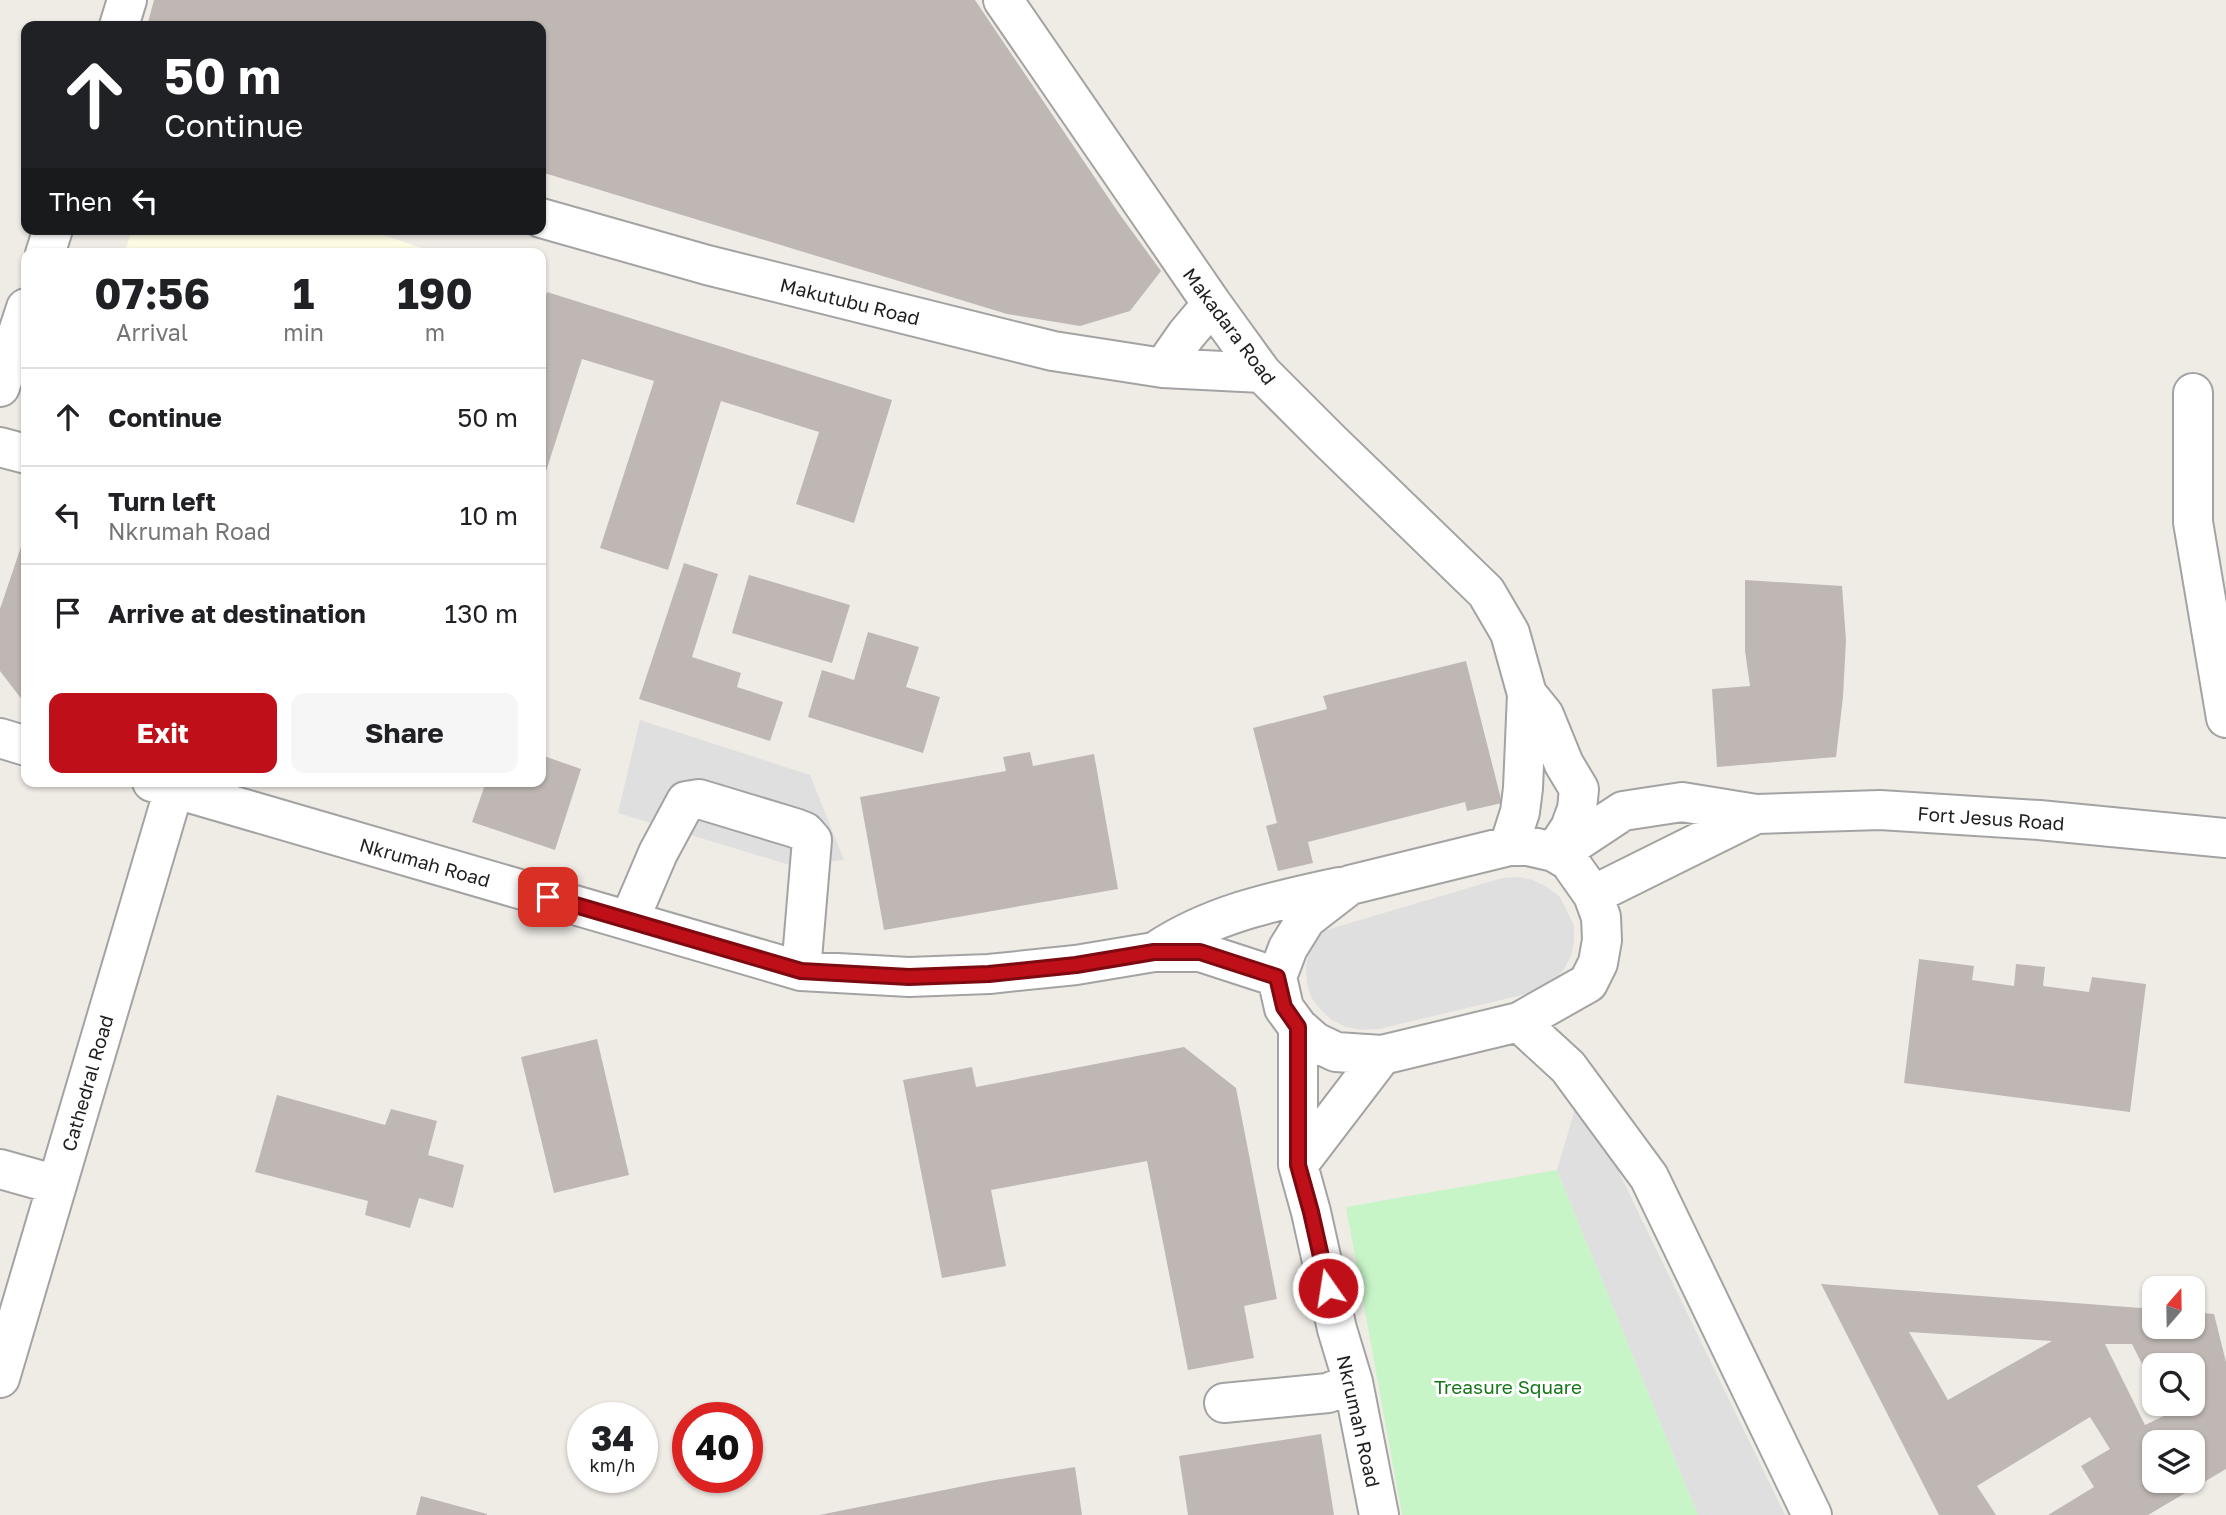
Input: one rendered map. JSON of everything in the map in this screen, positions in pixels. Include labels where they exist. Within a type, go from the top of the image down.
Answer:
[{"type":"street","points":[[121,21],[127,0]]},
{"type":"street","name":"Makadara Road","points":[[1003,0],[1262,373],[1486,592],[1510,633],[1527,694],[1523,788],[1520,812],[1508,846]]},
{"type":"street","name":"Makutubu Road","points":[[546,219],[707,265],[1053,351],[1163,368],[1262,373]]},
{"type":"street","points":[[1163,368],[1212,304]]},
{"type":"street","points":[[0,387],[21,324]]},
{"type":"street","points":[[2193,393],[2193,522],[2226,718]]},
{"type":"street","points":[[0,447],[21,453]]},
{"type":"street","name":"Makadara Road","points":[[1527,694],[1544,715],[1564,764],[1579,789],[1577,809],[1556,853]]},
{"type":"street","points":[[0,738],[21,744]]},
{"type":"street","name":"Cathedral Road","points":[[0,1378],[57,1185],[162,787]]},
{"type":"street","name":"Nkrumah Road","points":[[170,787],[801,971],[909,977],[989,974],[1076,965],[1154,952],[1200,952],[1277,977]]},
{"type":"street","points":[[629,921],[658,853],[680,811],[686,801],[699,799],[796,828],[805,832],[812,840],[801,971]]},
{"type":"street","name":"Fort Jesus Road","points":[[1556,853],[1623,811],[1682,802],[1756,814],[1880,810],[2039,820],[2226,838]]},
{"type":"street","name":"Fort Jesus Road","points":[[1593,895],[1756,814]]},
{"type":"street","points":[[1154,952],[1182,934],[1222,918],[1278,901],[1508,846],[1528,846],[1556,853],[1569,861],[1593,895],[1601,917],[1602,940],[1598,963],[1588,983],[1519,1022],[1382,1055],[1336,1052],[1315,1042],[1298,1027],[1284,1007],[1277,977],[1288,948],[1306,919],[1350,885]]},
{"type":"street","points":[[1519,1022],[1568,1067],[1649,1177],[1812,1515]]},
{"type":"street","name":"Nkrumah Road","points":[[1298,1027],[1298,1165],[1337,1329],[1353,1382],[1379,1515]]},
{"type":"street","points":[[1298,1165],[1382,1055]]},
{"type":"street","points":[[0,1169],[57,1185]]},
{"type":"street","points":[[1224,1403],[1328,1393],[1353,1382]]},
{"type":"shaded area","points":[[130,235],[383,235],[422,248],[126,248]]},
{"type":"shaded area","points":[[640,720],[810,775],[844,860],[790,865],[618,813]]},
{"type":"shaded area","points":[[1502,878],[1533,880],[1560,897],[1574,925],[1571,956],[1554,982],[1543,990],[1379,1029],[1362,1030],[1346,1027],[1332,1020],[1311,997],[1306,967],[1315,939],[1323,931]]},
{"type":"shaded area","points":[[1580,1092],[1785,1515],[1698,1515],[1557,1170]]},
{"type":"green space","name":"Treasure Square","points":[[1557,1170],[1698,1515],[1402,1515],[1346,1207]]},
{"type":"building","points":[[154,0],[975,0],[1161,271],[1130,311],[1080,326],[1007,314],[546,174],[546,21],[148,21]]},
{"type":"building","points":[[547,292],[892,400],[854,523],[796,504],[819,432],[721,401],[668,570],[600,548],[654,381],[582,359],[546,471]]},
{"type":"building","points":[[21,547],[21,698],[0,671],[0,609]]},
{"type":"building","points":[[684,563],[718,574],[692,657],[741,673],[737,687],[783,702],[770,741],[639,699]]},
{"type":"building","points":[[749,575],[850,605],[832,663],[732,633]]},
{"type":"building","points":[[1745,580],[1842,586],[1846,640],[1836,757],[1717,767],[1712,689],[1750,686],[1745,651]]},
{"type":"building","points":[[868,632],[919,647],[906,687],[940,697],[923,753],[808,717],[822,670],[854,680]]},
{"type":"building","points":[[1466,661],[1502,803],[1467,811],[1465,802],[1308,842],[1313,863],[1278,871],[1266,826],[1277,823],[1253,728],[1327,709],[1323,696]]},
{"type":"building","points":[[1030,752],[1033,766],[1094,754],[1118,889],[884,930],[860,797],[1006,771],[1003,757]]},
{"type":"building","points":[[546,757],[581,769],[555,850],[472,822],[484,787],[546,787]]},
{"type":"building","points":[[1919,959],[1974,966],[1972,980],[2014,986],[2016,964],[2045,967],[2043,986],[2089,992],[2092,977],[2146,984],[2130,1112],[1904,1083]]},
{"type":"building","points":[[597,1039],[629,1175],[554,1193],[521,1057]]},
{"type":"building","points":[[1184,1047],[1236,1088],[1277,1299],[1244,1306],[1254,1358],[1188,1370],[1147,1161],[991,1190],[1006,1266],[942,1278],[903,1080],[972,1067],[976,1087]]},
{"type":"building","points":[[277,1095],[385,1125],[391,1109],[437,1121],[428,1155],[464,1165],[453,1208],[419,1198],[410,1228],[365,1215],[368,1201],[255,1172]]},
{"type":"building","points":[[1821,1284],[2142,1308],[2142,1339],[2205,1339],[2205,1313],[2214,1314],[2226,1362],[2226,1469],[2205,1481],[2205,1430],[2142,1430],[2142,1493],[2185,1493],[2148,1515],[2048,1515],[2094,1487],[2081,1466],[2110,1449],[2090,1417],[1977,1486],[1996,1515],[1939,1515]],"holes":[[[1909,1332],[2052,1341],[1948,1400]]]},
{"type":"building","points":[[1321,1434],[1334,1515],[1188,1515],[1179,1456]]},
{"type":"building","points":[[1075,1467],[1082,1515],[819,1515],[989,1481]]},
{"type":"building","points":[[421,1496],[487,1514],[487,1515],[416,1515]]},
{"type":"route","points":[[548,897],[801,971],[909,977],[989,974],[1076,965],[1154,952],[1200,952],[1277,977],[1284,1007],[1298,1027],[1298,1165],[1328,1288]]}]
